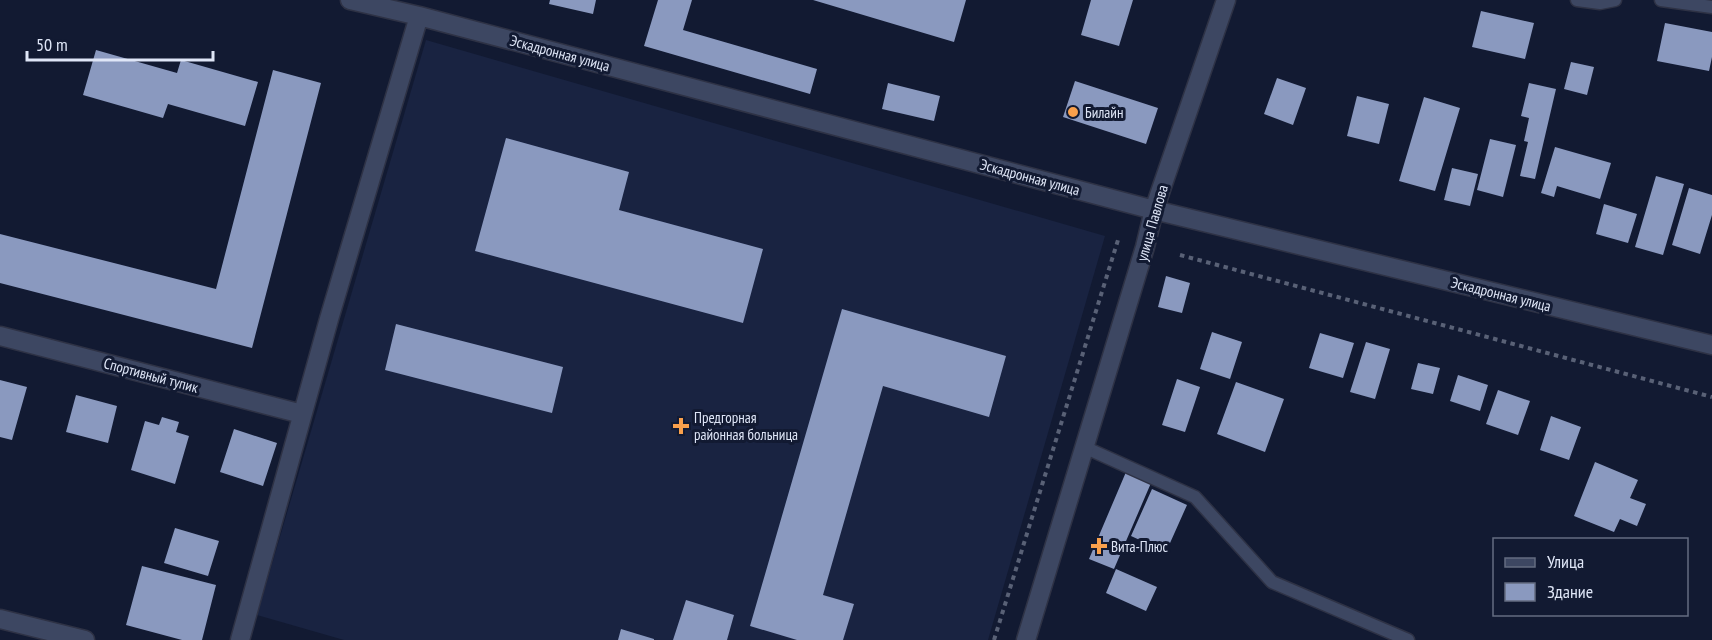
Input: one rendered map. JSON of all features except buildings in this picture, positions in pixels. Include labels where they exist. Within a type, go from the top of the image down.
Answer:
[{"type":"street","name":"Эскадронная улица","points":[[350,0],[419,15],[1154,210],[1712,345]]},
{"type":"street","name":"улица Павлова","points":[[1026,640],[1145,247],[1154,210],[1226,0]]},
{"type":"street","points":[[240,640],[302,414],[419,15]]},
{"type":"street","name":"Спортивный тупик","points":[[0,336],[302,414]]},
{"type":"street","points":[[0,619],[85,640]]},
{"type":"lane","points":[[1577,0],[1600,3],[1615,0]]},
{"type":"lane","points":[[1661,0],[1712,7]]},
{"type":"lane","points":[[1084,447],[1195,497],[1272,582],[1408,640]]},
{"type":"path","points":[[994,640],[1118,240]]},
{"type":"path","points":[[1180,255],[1712,397]]},
{"type":"shaded area","name":"Предгорная районная больница","points":[[426,40],[1105,236],[988,640],[344,640],[257,615]]},
{"type":"place","name":"Билайн","points":[[1073,112]]},
{"type":"place","name":"Предгорная районная больница","points":[[681,426]]},
{"type":"place","name":"Вита-Плюс","points":[[1099,546]]}]
